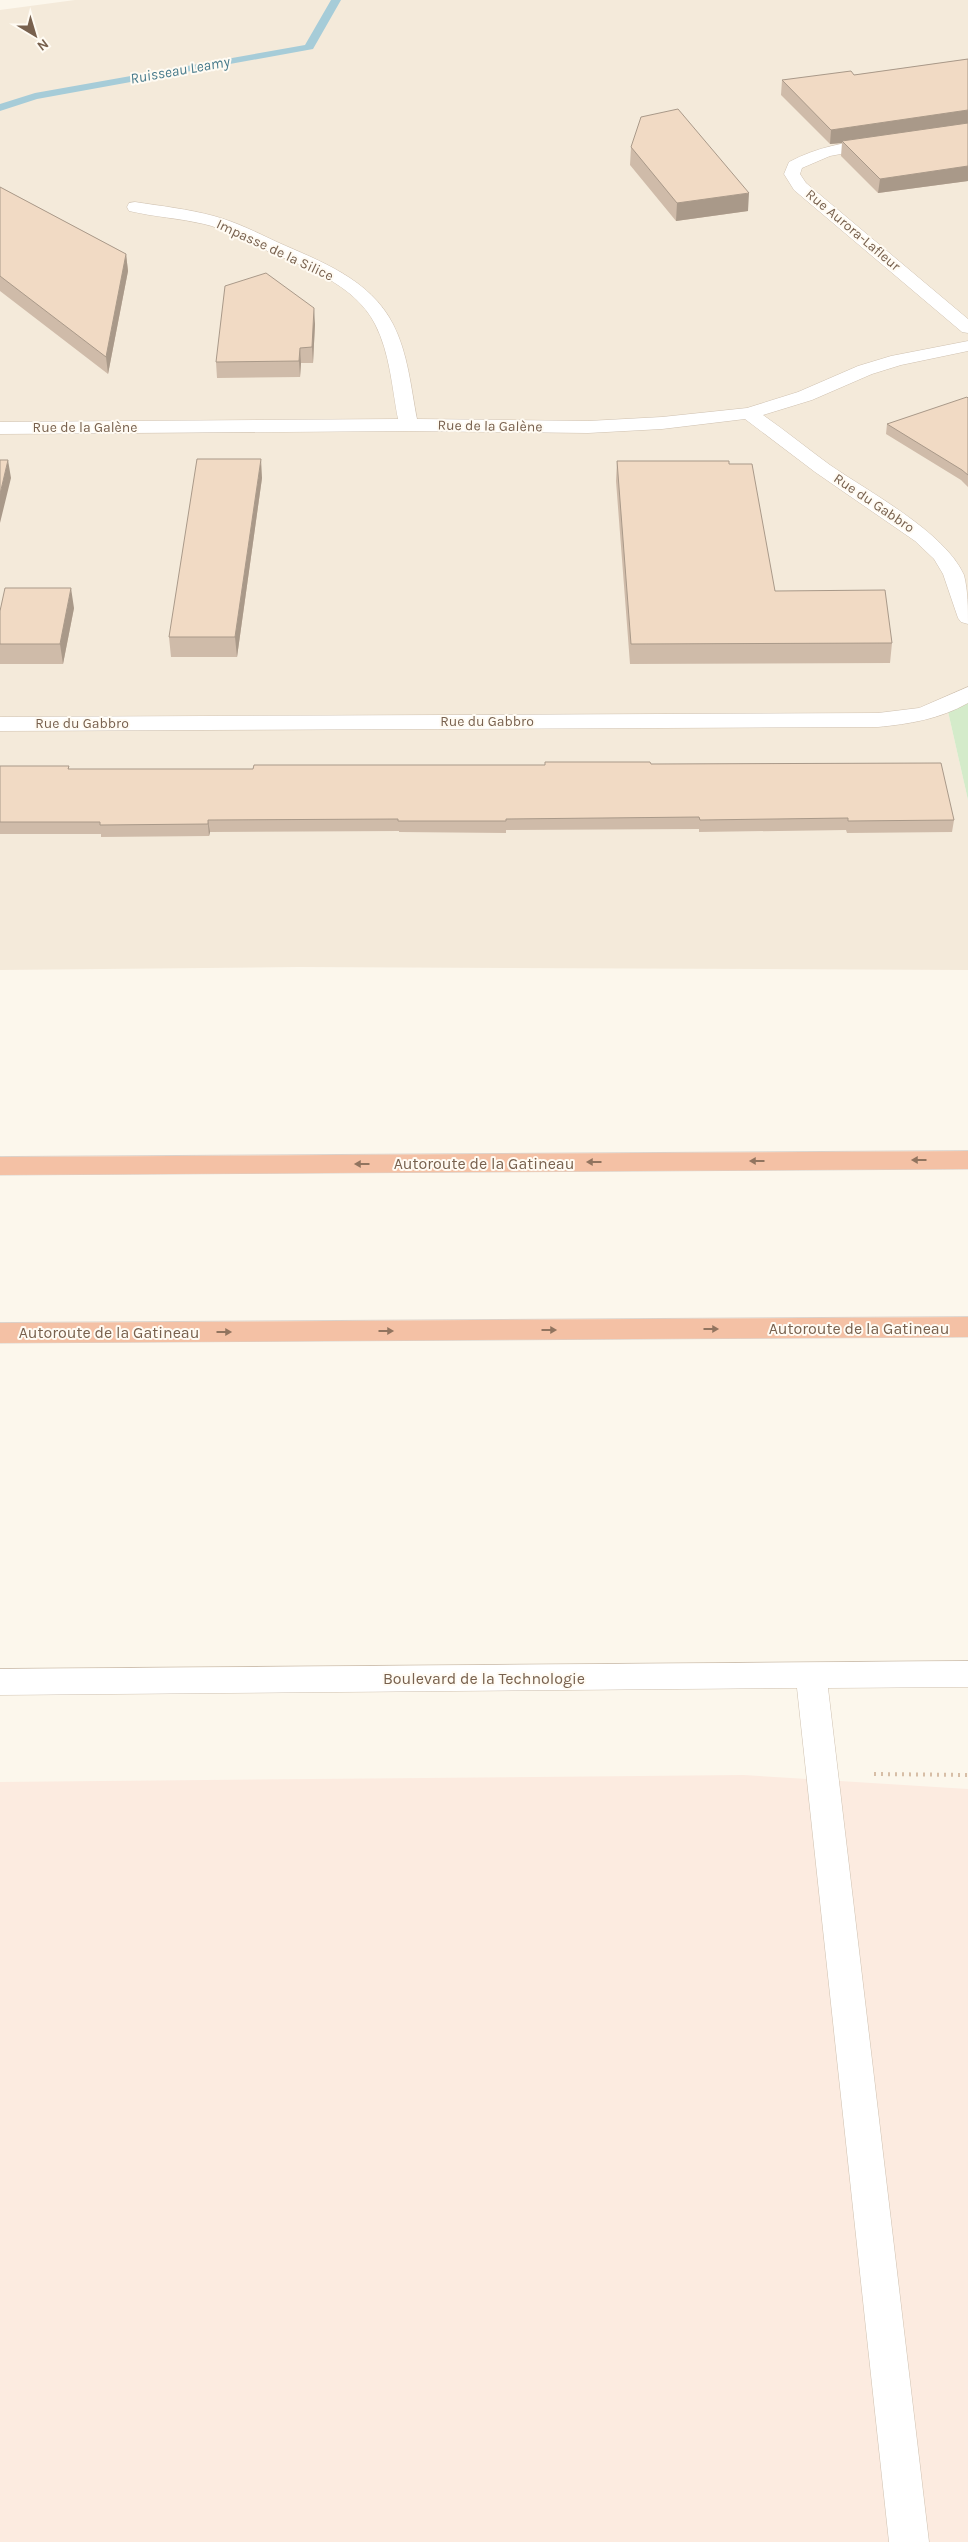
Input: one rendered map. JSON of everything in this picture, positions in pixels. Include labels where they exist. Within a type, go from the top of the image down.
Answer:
[{"type":"highway","name":"Autoroute de la Gatineau","points":[[0,1166],[968,1160]]},
{"type":"highway","name":"Autoroute de la Gatineau","points":[[0,1333],[968,1327]]},
{"type":"street","name":"Rue Aurora-Lafleur","points":[[894,140],[832,150],[810,156],[795,165],[792,174],[800,186],[968,328]]},
{"type":"street","name":"Impasse de la Silice","points":[[135,207],[205,219],[230,226],[324,270],[348,286],[369,304],[383,323],[392,349],[408,425]]},
{"type":"street","name":"Rue de la Galène","points":[[0,428],[408,425],[588,427],[662,423],[749,414],[805,396],[865,370],[897,360],[968,346]]},
{"type":"street","name":"Rue du Gabbro","points":[[749,414],[806,457],[922,537],[942,556],[953,574],[968,618]]},
{"type":"street","name":"Rue du Gabbro","points":[[0,724],[878,720],[918,716],[947,707],[968,694]]},
{"type":"street","name":"Boulevard de la Technologie","points":[[0,1682],[968,1674]]},
{"type":"street","points":[[811,1676],[909,2542]]},
{"type":"path","points":[[870,1774],[968,1775]]},
{"type":"shaded area","points":[[75,0],[968,0],[968,694],[947,707],[968,800],[968,970],[298,967],[0,970],[0,10]]},
{"type":"shaded area","points":[[744,1775],[968,1789],[968,2542],[0,2542],[0,1782]]},
{"type":"green space","points":[[968,694],[968,800],[947,707]]},
{"type":"building","points":[[968,59],[968,110],[831,130],[782,80],[851,71],[854,75]]},
{"type":"building","points":[[678,109],[749,193],[677,203],[631,147],[641,117]]},
{"type":"building","points":[[968,123],[968,166],[880,179],[842,141]]},
{"type":"building","points":[[0,187],[126,254],[106,357],[0,276]]},
{"type":"building","points":[[266,273],[314,308],[312,347],[300,348],[299,361],[216,362],[225,286]]},
{"type":"building","points":[[967,397],[968,475],[887,424]]},
{"type":"building","points":[[197,459],[261,459],[235,637],[169,637]]},
{"type":"building","points":[[0,460],[8,460],[0,494]]},
{"type":"building","points":[[617,461],[729,461],[729,464],[752,464],[775,591],[885,590],[892,643],[631,644]]},
{"type":"building","points":[[5,588],[71,588],[60,644],[0,644],[0,611]]},
{"type":"building","points":[[545,762],[650,762],[651,764],[941,763],[954,820],[848,821],[848,818],[700,820],[699,817],[506,819],[506,821],[398,821],[398,819],[208,820],[208,824],[100,825],[100,822],[0,822],[0,766],[69,766],[68,769],[253,769],[254,765],[545,765]]},
{"type":"waterway","name":"Ruisseau Leamy","points":[[0,108],[35,96],[309,47],[336,0]]}]
